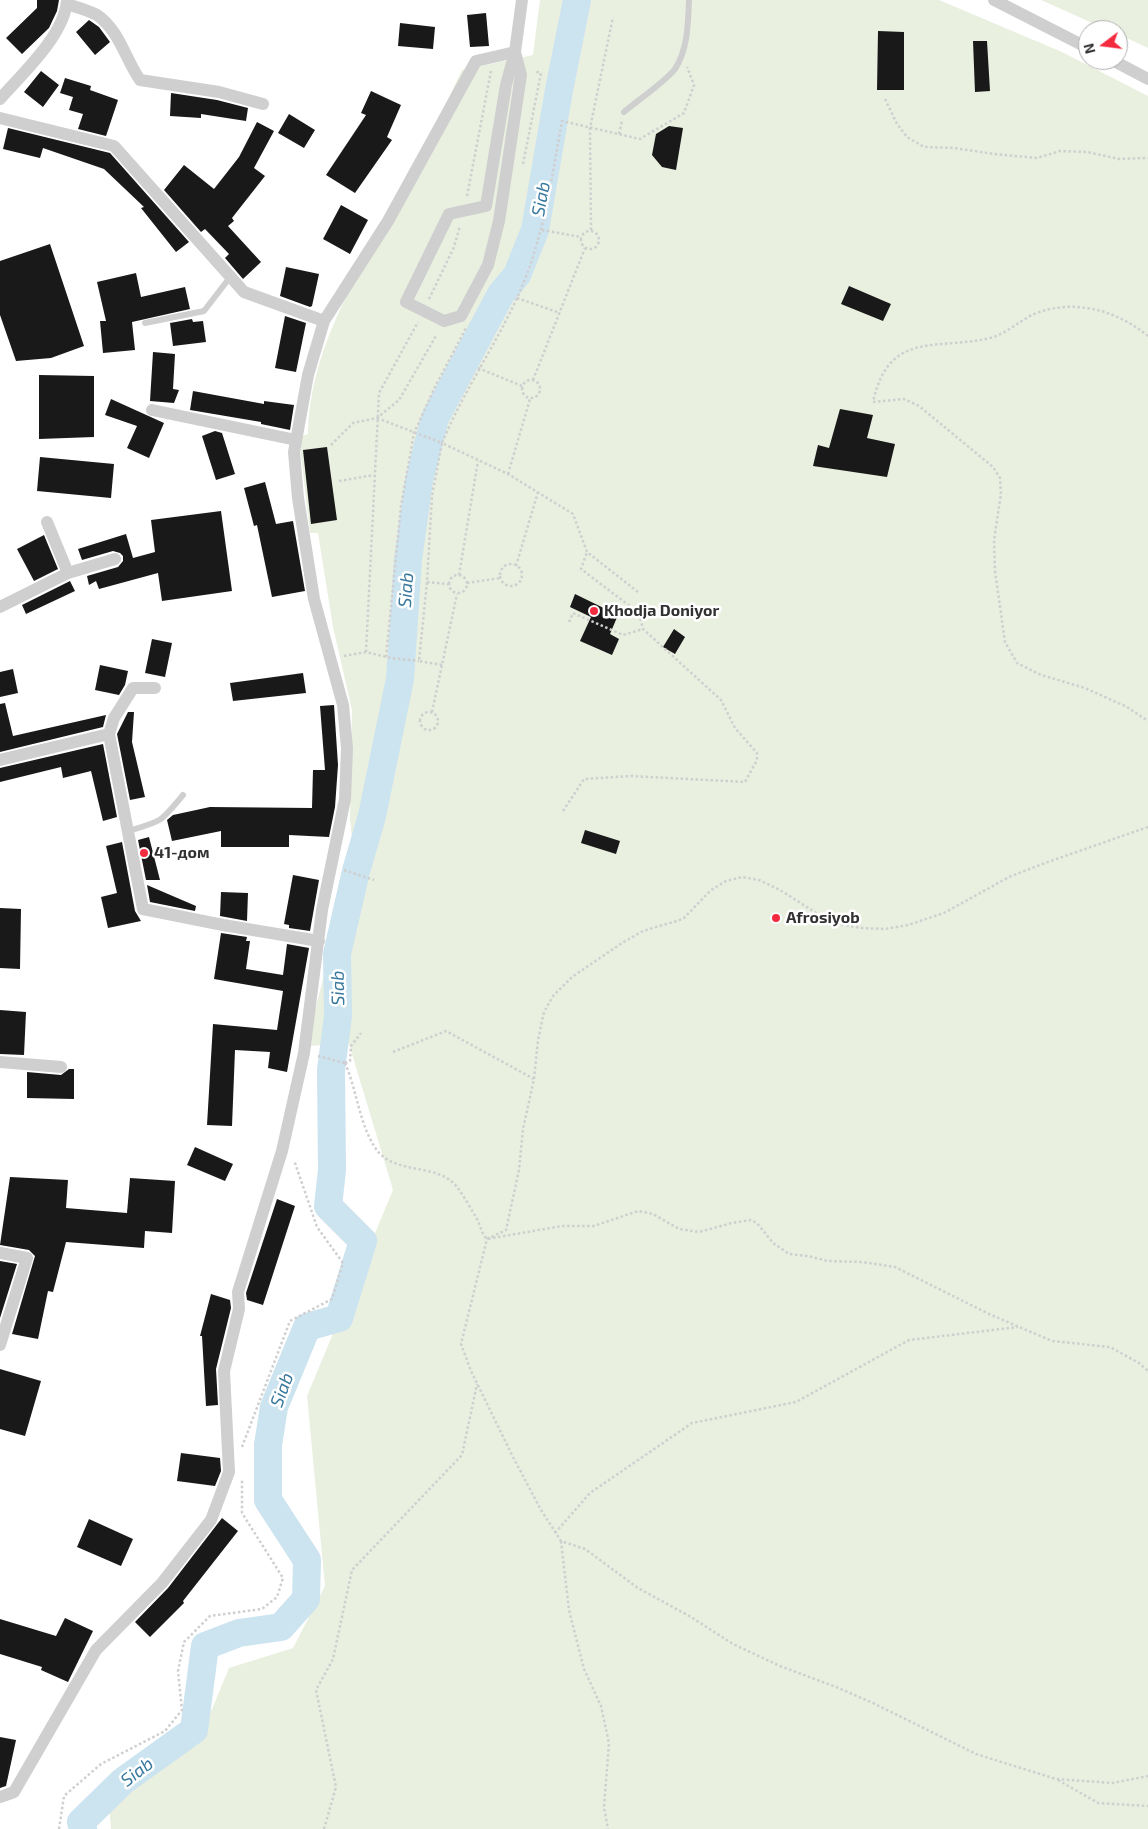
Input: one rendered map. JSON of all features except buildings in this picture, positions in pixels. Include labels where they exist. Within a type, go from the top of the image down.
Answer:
[{"type":"street","points":[[515,52],[521,75],[499,221],[488,265],[461,316],[444,321],[406,302],[449,214],[486,206],[506,85],[515,52],[522,0]]},
{"type":"street","points":[[994,0],[1078,43]]},
{"type":"street","points":[[0,99],[54,36],[67,2],[97,15],[120,39],[129,64],[140,80],[219,92],[263,104]]},
{"type":"street","points":[[0,1797],[14,1792],[96,1650],[162,1583],[211,1520],[230,1472],[224,1371],[239,1309],[238,1292],[282,1151],[304,1053],[322,910],[345,799],[347,748],[343,705],[314,599],[300,508],[294,452],[308,376],[324,321],[388,221],[476,61],[515,52]]},
{"type":"street","points":[[1128,68],[1148,79]]},
{"type":"street","points":[[0,118],[114,146],[244,292],[324,321]]},
{"type":"street","points":[[152,410],[296,440]]},
{"type":"street","points":[[46,522],[68,573]]},
{"type":"street","points":[[0,607],[68,573],[115,559]]},
{"type":"street","points":[[155,688],[133,688],[114,718],[109,734],[143,909],[319,941]]},
{"type":"street","points":[[0,760],[109,734]]},
{"type":"street","points":[[0,1062],[61,1067]]},
{"type":"street","points":[[0,1253],[27,1258],[0,1345]]},
{"type":"lane","points":[[624,112],[674,70],[682,54],[688,29],[689,0]]},
{"type":"lane","points":[[145,323],[204,311],[231,276]]},
{"type":"lane","points":[[128,830],[158,822],[167,816],[183,795]]},
{"type":"path","points":[[591,230],[590,128],[613,17]]},
{"type":"path","points":[[420,661],[432,496],[442,443],[456,408],[517,298],[542,230],[562,121],[640,139],[684,113],[694,85],[682,54]]},
{"type":"path","points":[[885,99],[902,130],[907,136],[924,147],[954,148],[1037,158],[1060,151],[1087,152],[1119,159],[1148,158]]},
{"type":"path","points":[[542,230],[581,236]]},
{"type":"path","points":[[581,236],[583,233],[591,230]]},
{"type":"path","points":[[585,248],[593,248],[599,243],[598,234],[591,230]]},
{"type":"path","points":[[581,236],[582,245],[585,248]]},
{"type":"path","points":[[533,380],[585,248]]},
{"type":"path","points":[[517,298],[560,313]]},
{"type":"path","points":[[1148,336],[1118,316],[1090,308],[1066,307],[1042,312],[1034,314],[994,337],[969,343],[918,346],[895,356],[875,392],[873,402],[904,399],[919,406],[993,468],[1000,478],[1001,494],[994,540],[994,571],[1004,642],[1017,663],[1041,675],[1085,688],[1127,707],[1148,721]]},
{"type":"path","points":[[331,445],[353,423],[377,418],[399,400],[444,321]]},
{"type":"path","points":[[478,368],[522,386]]},
{"type":"path","points":[[522,386],[528,380],[533,380],[539,384],[540,392],[530,399]]},
{"type":"path","points":[[522,386],[523,394],[530,399]]},
{"type":"path","points":[[508,474],[530,399]]},
{"type":"path","points":[[377,418],[414,434],[442,443],[508,474],[573,514],[587,552],[638,592]]},
{"type":"path","points":[[366,652],[377,418]]},
{"type":"path","points":[[386,657],[401,506],[414,434]]},
{"type":"path","points":[[459,575],[478,461]]},
{"type":"path","points":[[339,481],[374,476]]},
{"type":"path","points":[[516,566],[538,492]]},
{"type":"path","points":[[563,811],[584,779],[632,776],[745,782],[757,760],[756,753],[735,728],[721,700],[642,630],[639,613],[581,569],[587,552]]},
{"type":"path","points":[[500,578],[506,585],[515,586],[521,578],[521,573],[516,566]]},
{"type":"path","points":[[500,578],[502,568],[516,566]]},
{"type":"path","points":[[459,575],[463,576],[467,583],[465,591],[457,594],[450,589],[449,584],[451,578],[459,575]]},
{"type":"path","points":[[467,583],[500,578]]},
{"type":"path","points":[[427,582],[449,584]]},
{"type":"path","points":[[432,712],[457,594]]},
{"type":"path","points":[[569,622],[573,613],[623,635],[642,630]]},
{"type":"path","points":[[330,659],[366,652],[442,666]]},
{"type":"path","points":[[432,712],[438,719],[438,724],[431,730],[422,727],[421,718],[423,714],[432,712]]},
{"type":"path","points":[[487,1239],[506,1230],[519,1170],[523,1130],[534,1080],[544,1012],[553,996],[572,977],[622,943],[643,931],[683,919],[711,890],[726,881],[742,877],[759,880],[780,890],[832,923],[862,928],[885,929],[908,925],[944,913],[1009,878],[1148,827]]},
{"type":"path","points":[[345,870],[374,880]]},
{"type":"path","points":[[393,1052],[446,1031],[534,1080]]},
{"type":"path","points":[[304,1053],[345,1063],[350,1061],[351,1046],[361,1033]]},
{"type":"path","points":[[345,1063],[353,1081],[363,1121],[376,1150],[391,1162],[441,1175],[457,1186],[477,1220],[481,1233],[487,1239]]},
{"type":"path","points":[[487,1239],[562,1226],[594,1226],[638,1211],[653,1214],[679,1229],[699,1232],[732,1222],[750,1220],[757,1223],[773,1243],[789,1254],[828,1261],[862,1262],[895,1267],[1019,1327],[1052,1340],[1084,1346],[1110,1347],[1139,1363],[1148,1371]]},
{"type":"path","points":[[487,1239],[462,1344],[477,1383],[518,1466],[554,1533],[561,1541],[585,1549],[638,1588],[741,1648],[780,1666],[836,1686],[976,1754],[1056,1779],[1098,1803],[1148,1806]]},
{"type":"path","points":[[554,1533],[590,1493],[692,1423],[796,1402],[909,1340],[1019,1327]]},
{"type":"path","points":[[324,1829],[336,1787],[316,1690],[333,1659],[352,1570],[462,1455],[477,1383]]},
{"type":"path","points":[[561,1541],[569,1610],[584,1669],[601,1706],[609,1743],[604,1807],[608,1829]]},
{"type":"path","points":[[1056,1779],[1113,1783],[1148,1776]]},
{"type":"green space","name":"Afrosiyob","points":[[540,0],[939,0],[1062,52],[1078,60],[1078,70],[1097,70],[1148,96],[1148,1829],[111,1829],[109,1805],[198,1743],[229,1668],[293,1648],[325,1586],[307,1396],[393,1190],[349,1044],[306,1046],[354,857],[350,819],[352,710],[333,627],[318,533],[310,533],[299,437],[308,434],[310,405],[316,377],[334,322],[462,70],[533,55]]},
{"type":"green space","points":[[1041,0],[1148,0],[1148,48],[1128,39],[1128,20],[1086,20]]},
{"type":"waterway","name":"Siab","points":[[83,1829],[81,1822],[123,1781],[194,1730],[205,1646],[239,1633],[281,1627],[306,1599],[307,1560],[268,1500],[268,1445],[274,1407],[307,1327],[339,1318],[363,1241],[328,1206],[332,1170],[331,1070],[338,1016],[337,954],[356,871],[372,816],[400,679],[408,560],[419,480],[435,418],[501,294],[517,275],[535,230],[559,90],[577,0]]},
{"type":"place","name":"Khodja Doniyor","points":[[594,611]]},
{"type":"place","name":"41-дом","points":[[144,853]]},
{"type":"place","name":"Afrosiyob","points":[[776,918]]}]
